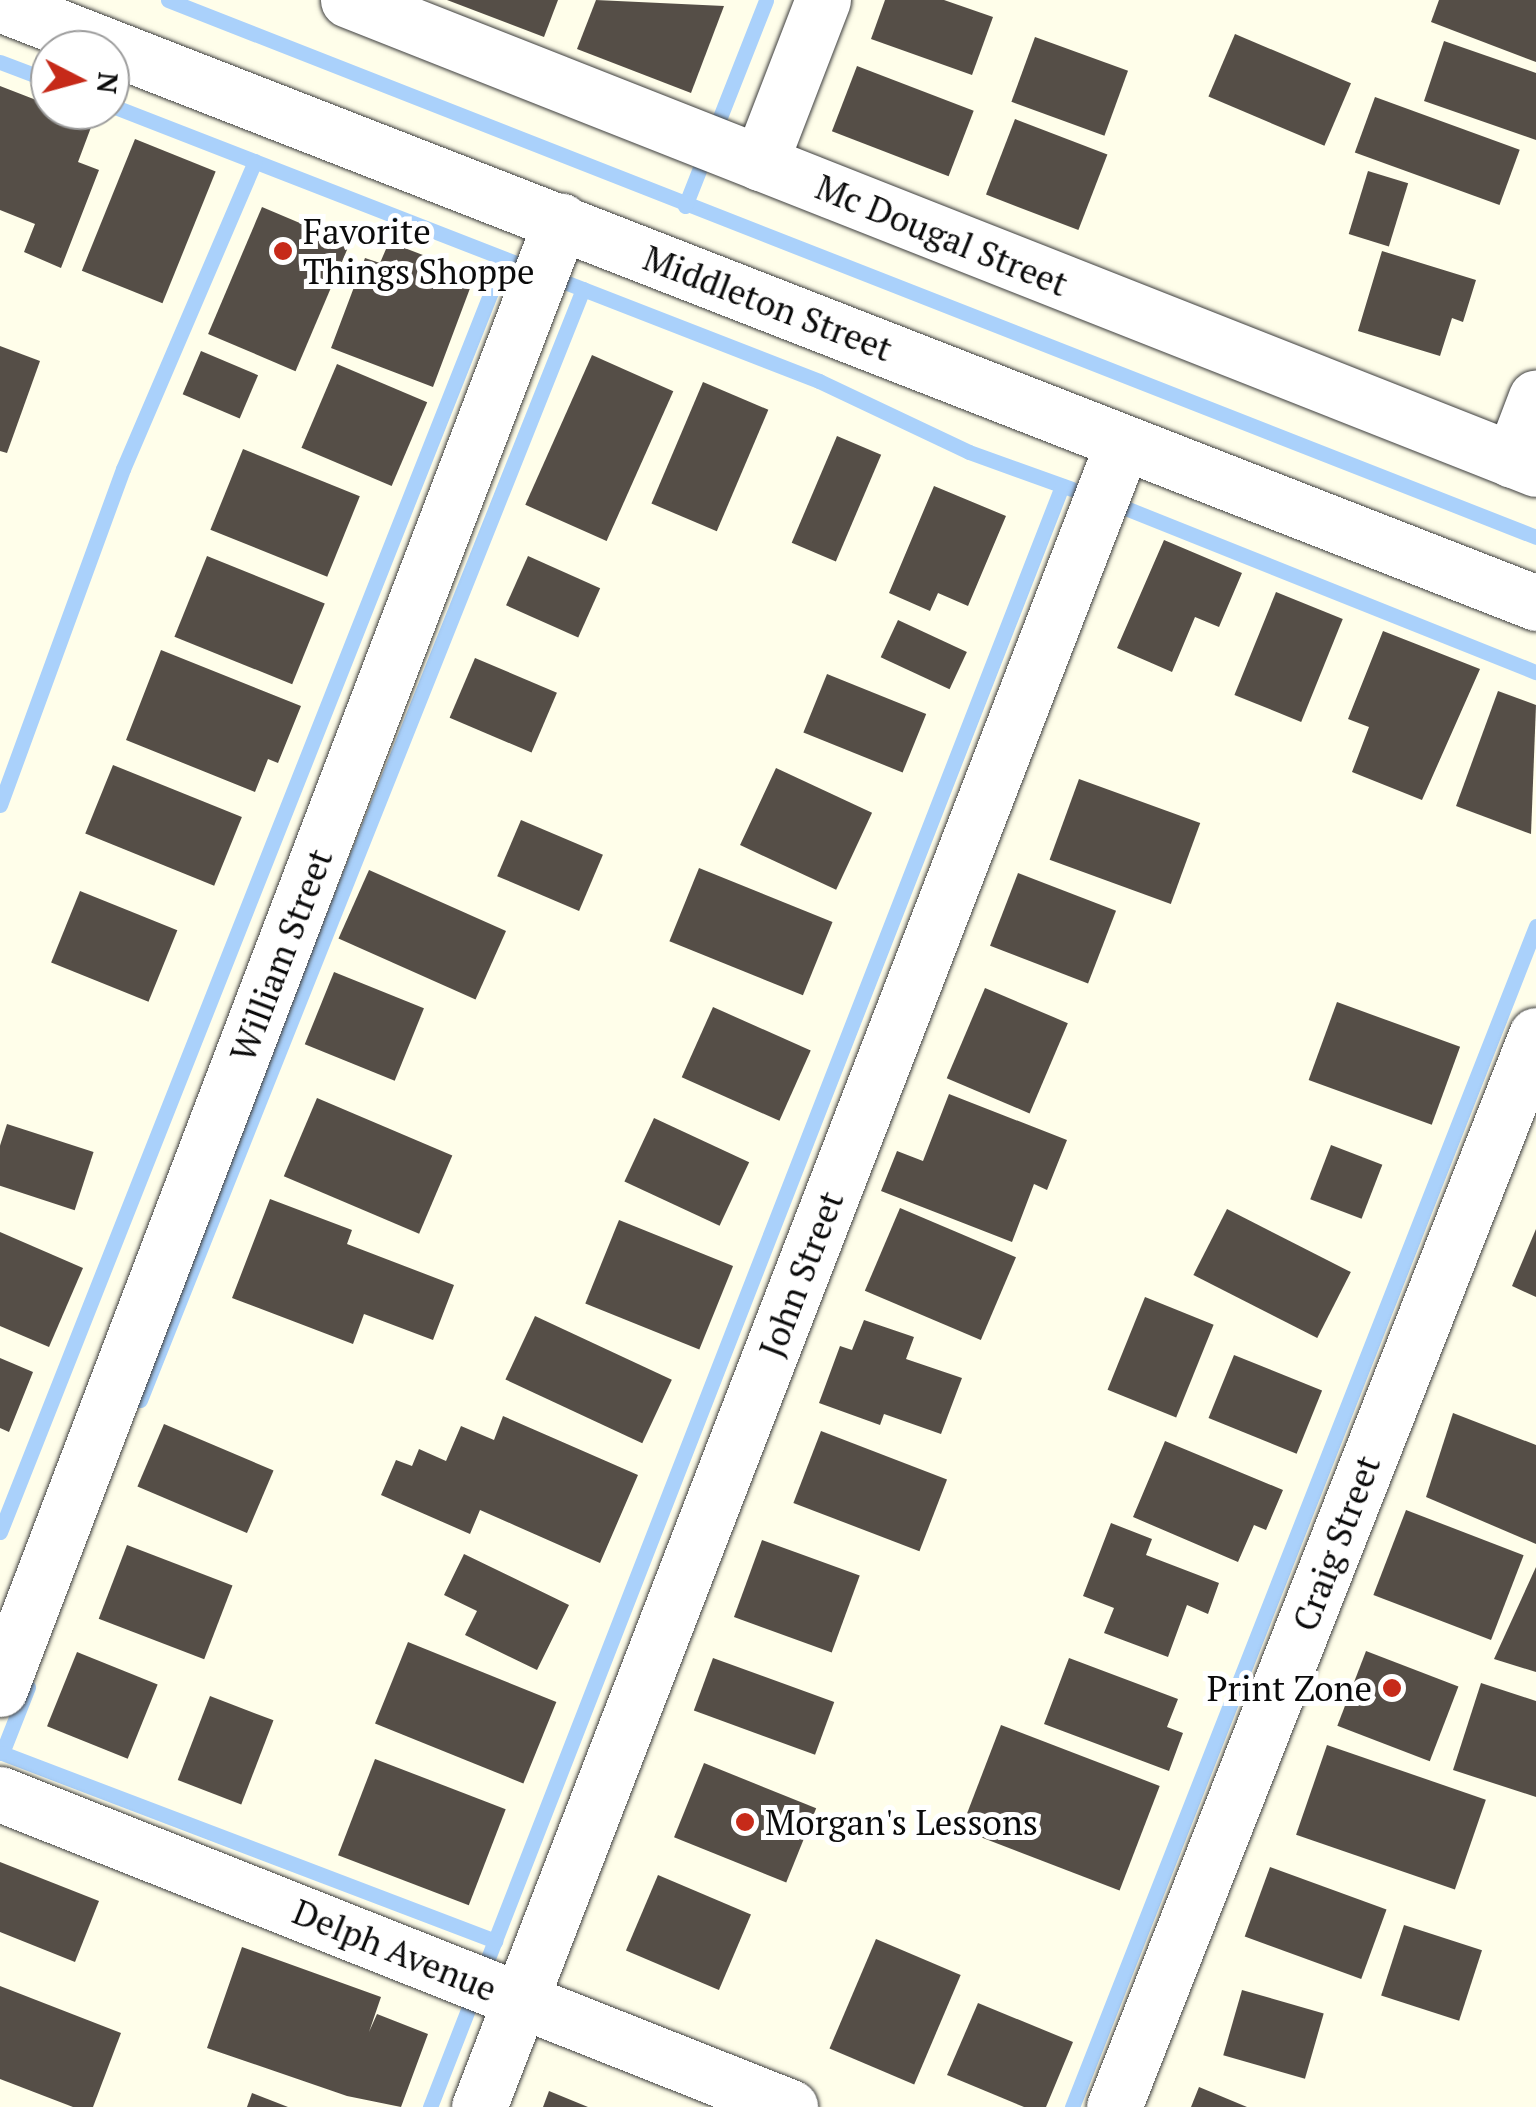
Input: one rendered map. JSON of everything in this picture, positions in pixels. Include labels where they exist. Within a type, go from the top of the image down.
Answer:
[{"type":"street","name":"Mc Dougal Street","points":[[348,0],[1524,465]]},
{"type":"street","points":[[731,152],[823,0]]},
{"type":"street","name":"Middleton Street","points":[[0,4],[561,221],[1118,453],[1536,603]]},
{"type":"street","name":"William Street","points":[[0,1689],[561,221]]},
{"type":"street","points":[[1524,465],[1536,397]]},
{"type":"street","name":"John Street","points":[[480,2107],[495,1990],[1118,453]]},
{"type":"street","name":"Craig Street","points":[[1114,2107],[1536,1035]]},
{"type":"street","name":"Delph Avenue","points":[[0,1794],[790,2107]]},
{"type":"building","points":[[447,0],[558,0],[544,37]]},
{"type":"building","points":[[596,0],[724,6],[691,93],[577,49]]},
{"type":"building","points":[[885,0],[944,0],[993,17],[972,75],[871,39]]},
{"type":"building","points":[[1439,0],[1536,0],[1536,62],[1431,22]]},
{"type":"building","points":[[1235,34],[1351,83],[1324,146],[1208,97]]},
{"type":"building","points":[[1035,37],[1128,71],[1104,136],[1011,102]]},
{"type":"building","points":[[1444,41],[1536,73],[1536,140],[1424,101]]},
{"type":"building","points":[[857,66],[974,111],[949,176],[832,131]]},
{"type":"building","points":[[0,86],[30,98],[30,130],[90,130],[78,162],[99,170],[61,268],[24,252],[35,224],[0,210]]},
{"type":"building","points":[[1375,97],[1520,150],[1500,205],[1355,152]]},
{"type":"building","points":[[1015,119],[1107,154],[1078,230],[986,195]]},
{"type":"building","points":[[135,139],[216,172],[162,303],[82,271]]},
{"type":"building","points":[[1368,171],[1408,183],[1389,246],[1349,234]]},
{"type":"building","points":[[262,207],[349,244],[296,371],[208,334]]},
{"type":"building","points":[[389,242],[475,275],[433,387],[331,348],[365,258],[380,263]]},
{"type":"building","points":[[1382,251],[1476,280],[1463,322],[1452,318],[1440,356],[1358,331]]},
{"type":"building","points":[[0,346],[40,361],[7,453],[0,451]]},
{"type":"building","points":[[201,351],[258,375],[240,418],[183,394]]},
{"type":"building","points":[[592,355],[673,391],[607,541],[525,505]]},
{"type":"building","points":[[337,364],[427,402],[392,486],[301,448]]},
{"type":"building","points":[[703,382],[768,410],[717,531],[651,504]]},
{"type":"building","points":[[837,436],[881,455],[836,562],[792,543]]},
{"type":"building","points":[[243,449],[360,496],[327,577],[210,530]]},
{"type":"building","points":[[934,486],[1006,516],[968,606],[938,593],[930,611],[889,593]]},
{"type":"building","points":[[1164,540],[1242,573],[1219,627],[1195,617],[1172,672],[1117,648]]},
{"type":"building","points":[[207,556],[325,604],[292,684],[174,637]]},
{"type":"building","points":[[528,556],[600,588],[578,637],[506,605]]},
{"type":"building","points":[[1276,592],[1343,619],[1301,722],[1234,695]]},
{"type":"building","points":[[898,620],[967,652],[950,689],[881,657]]},
{"type":"building","points":[[1383,631],[1480,669],[1422,800],[1352,772],[1369,727],[1348,719]]},
{"type":"building","points":[[161,650],[301,706],[278,763],[268,759],[255,792],[126,740]]},
{"type":"building","points":[[475,658],[557,693],[532,753],[450,718]]},
{"type":"building","points":[[827,674],[926,714],[903,772],[803,732]]},
{"type":"building","points":[[1498,691],[1536,705],[1531,834],[1456,806]]},
{"type":"building","points":[[113,765],[242,817],[214,886],[85,834]]},
{"type":"building","points":[[776,768],[872,813],[836,890],[740,845]]},
{"type":"building","points":[[1079,779],[1200,823],[1171,904],[1050,860]]},
{"type":"building","points":[[521,820],[603,855],[579,911],[497,876]]},
{"type":"building","points":[[699,868],[833,922],[803,995],[669,941]]},
{"type":"building","points":[[369,870],[506,931],[476,1000],[338,939]]},
{"type":"building","points":[[1018,873],[1116,911],[1088,983],[990,946]]},
{"type":"building","points":[[80,891],[177,930],[149,1002],[51,962]]},
{"type":"building","points":[[334,972],[424,1008],[395,1081],[305,1044]]},
{"type":"building","points":[[985,988],[1068,1023],[1030,1113],[947,1078]]},
{"type":"building","points":[[1337,1002],[1460,1047],[1432,1125],[1309,1080]]},
{"type":"building","points":[[713,1007],[811,1051],[779,1121],[682,1077]]},
{"type":"building","points":[[949,1094],[1067,1140],[1047,1190],[1034,1184],[1012,1242],[881,1191],[897,1151],[923,1161]]},
{"type":"building","points":[[317,1098],[452,1155],[419,1234],[284,1176]]},
{"type":"building","points":[[654,1118],[749,1162],[720,1226],[624,1181]]},
{"type":"building","points":[[7,1124],[94,1152],[75,1210],[0,1186],[0,1146]]},
{"type":"building","points":[[1331,1145],[1382,1165],[1362,1219],[1310,1199]]},
{"type":"building","points":[[270,1199],[352,1230],[347,1244],[454,1285],[433,1340],[364,1314],[353,1344],[232,1298]]},
{"type":"building","points":[[900,1208],[1016,1257],[981,1340],[865,1291]]},
{"type":"building","points":[[1227,1209],[1351,1272],[1317,1338],[1193,1275]]},
{"type":"building","points":[[619,1220],[733,1266],[699,1350],[585,1303]]},
{"type":"building","points":[[1536,1229],[1536,1297],[1512,1286]]},
{"type":"building","points":[[0,1232],[83,1268],[49,1347],[0,1326]]},
{"type":"building","points":[[1145,1297],[1214,1325],[1176,1417],[1108,1390]]},
{"type":"building","points":[[535,1316],[672,1380],[642,1443],[505,1379]]},
{"type":"building","points":[[864,1320],[914,1337],[906,1359],[962,1378],[941,1434],[884,1414],[880,1425],[819,1403],[840,1346],[852,1350]]},
{"type":"building","points":[[1234,1355],[1322,1391],[1297,1454],[1209,1418]]},
{"type":"building","points":[[0,1358],[33,1372],[9,1432],[0,1428]]},
{"type":"building","points":[[1453,1413],[1536,1445],[1536,1544],[1426,1497]]},
{"type":"building","points":[[503,1416],[638,1475],[600,1563],[480,1510],[470,1534],[381,1495],[396,1460],[412,1466],[419,1449],[446,1461],[461,1426],[494,1440]]},
{"type":"building","points":[[164,1424],[274,1470],[247,1533],[137,1487]]},
{"type":"building","points":[[821,1431],[947,1479],[919,1551],[793,1503]]},
{"type":"building","points":[[1165,1441],[1283,1490],[1266,1530],[1254,1525],[1238,1562],[1133,1517]]},
{"type":"building","points":[[1406,1510],[1524,1555],[1491,1640],[1373,1595]]},
{"type":"building","points":[[1111,1523],[1152,1539],[1146,1555],[1219,1583],[1208,1614],[1187,1605],[1168,1657],[1104,1633],[1114,1608],[1083,1596]]},
{"type":"building","points":[[762,1540],[860,1576],[832,1653],[734,1617]]},
{"type":"building","points":[[127,1545],[232,1585],[204,1659],[99,1619]]},
{"type":"building","points":[[464,1554],[569,1605],[537,1670],[465,1635],[477,1611],[444,1595]]},
{"type":"building","points":[[1536,1567],[1536,1672],[1494,1659]]},
{"type":"building","points":[[408,1642],[556,1702],[523,1784],[375,1724]]},
{"type":"building","points":[[1366,1651],[1458,1686],[1430,1761],[1337,1726]]},
{"type":"building","points":[[77,1652],[158,1685],[128,1759],[47,1726]]},
{"type":"building","points":[[713,1658],[834,1702],[815,1755],[694,1711]]},
{"type":"building","points":[[1069,1658],[1178,1699],[1167,1727],[1183,1733],[1169,1771],[1044,1724]]},
{"type":"building","points":[[1481,1683],[1536,1701],[1536,1797],[1453,1770]]},
{"type":"building","points":[[210,1696],[273,1720],[241,1804],[178,1780]]},
{"type":"building","points":[[1001,1725],[1160,1786],[1120,1890],[961,1830]]},
{"type":"building","points":[[1327,1745],[1486,1800],[1455,1890],[1296,1835]]},
{"type":"building","points":[[375,1759],[506,1809],[469,1905],[338,1855]]},
{"type":"building","name":"Morgan's Lessons","points":[[704,1763],[816,1808],[786,1883],[674,1837]]},
{"type":"building","points":[[0,1862],[99,1901],[75,1962],[0,1932]]},
{"type":"building","points":[[1270,1867],[1387,1909],[1361,1979],[1245,1937]]},
{"type":"building","points":[[658,1875],[751,1914],[719,1990],[626,1950]]},
{"type":"building","points":[[1404,1925],[1482,1950],[1459,2021],[1381,1995]]},
{"type":"building","points":[[876,1939],[961,1975],[914,2084],[830,2049]]},
{"type":"building","points":[[242,1947],[381,1997],[369,2032],[377,2014],[428,2034],[401,2107],[347,2096],[207,2048]]},
{"type":"building","points":[[0,1986],[121,2033],[93,2107],[73,2107],[0,2079]]},
{"type":"building","points":[[1242,1990],[1324,2013],[1305,2079],[1223,2055]]},
{"type":"building","points":[[978,2003],[1073,2042],[1046,2107],[1024,2107],[947,2075]]},
{"type":"building","points":[[1199,2087],[1247,2107],[1191,2107]]},
{"type":"building","points":[[549,2091],[588,2107],[543,2107]]},
{"type":"building","points":[[252,2093],[288,2107],[247,2107]]},
{"type":"waterway","points":[[168,0],[1536,537]]},
{"type":"waterway","points":[[685,206],[766,0]]},
{"type":"waterway","points":[[0,62],[30,73]]},
{"type":"waterway","points":[[130,113],[819,381],[969,452],[1072,489]]},
{"type":"waterway","points":[[0,805],[123,469],[255,161]]},
{"type":"waterway","points":[[0,1532],[504,259]]},
{"type":"waterway","points":[[140,1400],[583,289]]},
{"type":"waterway","points":[[430,2107],[1062,486]]},
{"type":"waterway","points":[[1108,501],[1536,672]]},
{"type":"waterway","points":[[1072,2107],[1536,926]]},
{"type":"waterway","points":[[28,1687],[2,1753],[495,1941]]},
{"type":"place","name":"Favorite Things Shoppe","points":[[283,251]]},
{"type":"place","name":"Print Zone","points":[[1392,1688]]},
{"type":"place","name":"Morgan's Lessons","points":[[745,1822]]}]
